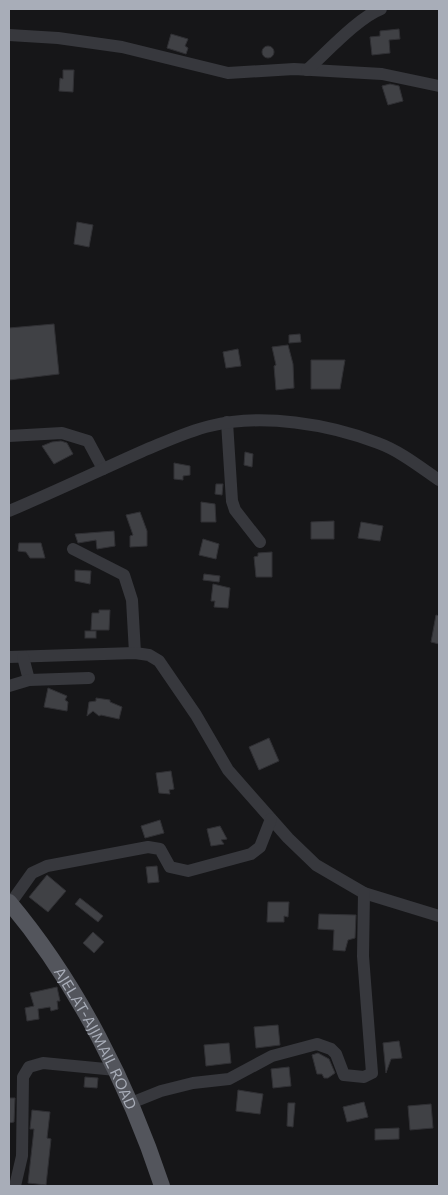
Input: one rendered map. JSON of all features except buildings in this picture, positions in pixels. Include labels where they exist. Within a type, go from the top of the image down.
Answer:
[{"type":"main road","name":"AJELAT-AJJMAIL ROAD","points":[[10,903],[57,968],[107,1050],[131,1103],[162,1186]]},
{"type":"street","points":[[307,70],[375,11],[382,9]]},
{"type":"street","points":[[9,35],[58,38],[122,47],[228,73],[274,69],[382,74],[439,86]]},
{"type":"street","points":[[9,511],[170,440],[209,426],[228,422],[260,420],[297,423],[378,443],[406,457],[439,480]]},
{"type":"street","points":[[228,422],[232,501],[235,510],[260,542]]},
{"type":"street","points":[[9,436],[62,433],[88,441],[103,469]]},
{"type":"street","points":[[73,549],[124,575],[132,600],[135,652]]},
{"type":"street","points":[[9,657],[135,652],[149,655],[159,661],[196,715],[228,770],[271,819],[316,864],[364,893],[439,916]]},
{"type":"street","points":[[23,657],[29,680]]},
{"type":"street","points":[[9,686],[29,680],[89,678]]},
{"type":"street","points":[[10,903],[32,873],[46,866],[148,847],[160,849],[170,867],[188,871],[251,854],[260,847],[271,819]]},
{"type":"street","points":[[131,1103],[161,1091],[193,1083],[229,1079],[272,1056],[317,1044],[331,1049],[336,1054],[344,1075],[364,1077],[372,1073],[362,956],[364,893]]},
{"type":"street","points":[[15,1186],[22,1156],[23,1077],[29,1067],[43,1063],[116,1070]]}]
